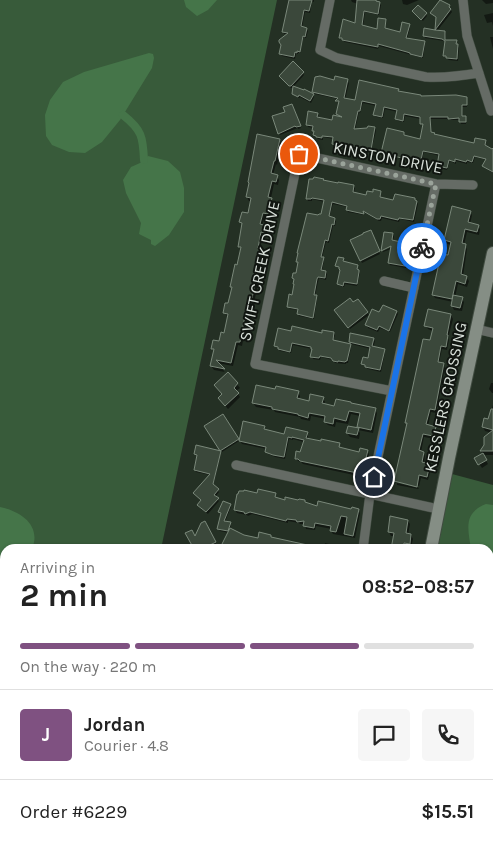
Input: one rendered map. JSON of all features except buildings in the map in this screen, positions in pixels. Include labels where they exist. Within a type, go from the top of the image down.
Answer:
[{"type":"street","points":[[330,0],[320,50],[337,58],[426,77],[441,78],[479,73]]},
{"type":"street","points":[[463,0],[467,36],[491,111]]},
{"type":"street","name":"KINSTON DRIVE","points":[[299,154],[436,184],[473,185]]},
{"type":"street","name":"SWIFT CREEK DRIVE","points":[[299,154],[255,364],[392,391]]},
{"type":"street","points":[[364,544],[370,494],[436,184]]},
{"type":"street","name":"KESSLERS CROSSING","points":[[432,544],[493,253]]},
{"type":"street","points":[[384,281],[414,288]]},
{"type":"street","points":[[476,329],[493,333]]},
{"type":"street","points":[[236,465],[438,509]]},
{"type":"shaded area","points":[[0,0],[277,0],[162,544],[0,544]]},
{"type":"shaded area","points":[[184,0],[217,0],[208,10],[197,16],[186,7]]},
{"type":"shaded area","points":[[149,53],[153,54],[154,58],[152,68],[120,120],[102,142],[85,153],[69,152],[52,145],[46,136],[45,115],[50,100],[63,82],[84,72]]},
{"type":"shaded area","points":[[148,156],[168,161],[180,172],[184,188],[184,212],[169,235],[155,246],[151,244],[151,240],[139,234],[141,223],[126,193],[123,180],[131,167],[140,163]]},
{"type":"shaded area","points":[[452,474],[493,485],[493,544],[438,544]]},
{"type":"shaded area","points":[[486,504],[493,505],[493,544],[470,544],[468,528],[470,517]]},
{"type":"shaded area","points":[[0,507],[15,512],[27,520],[32,526],[34,540],[33,544],[0,544]]},
{"type":"waterway","points":[[123,115],[134,125],[140,134],[144,160]]},
{"type":"way so far","points":[[299,154],[436,184],[422,248]]},
{"type":"route","points":[[374,477],[422,248]]}]
